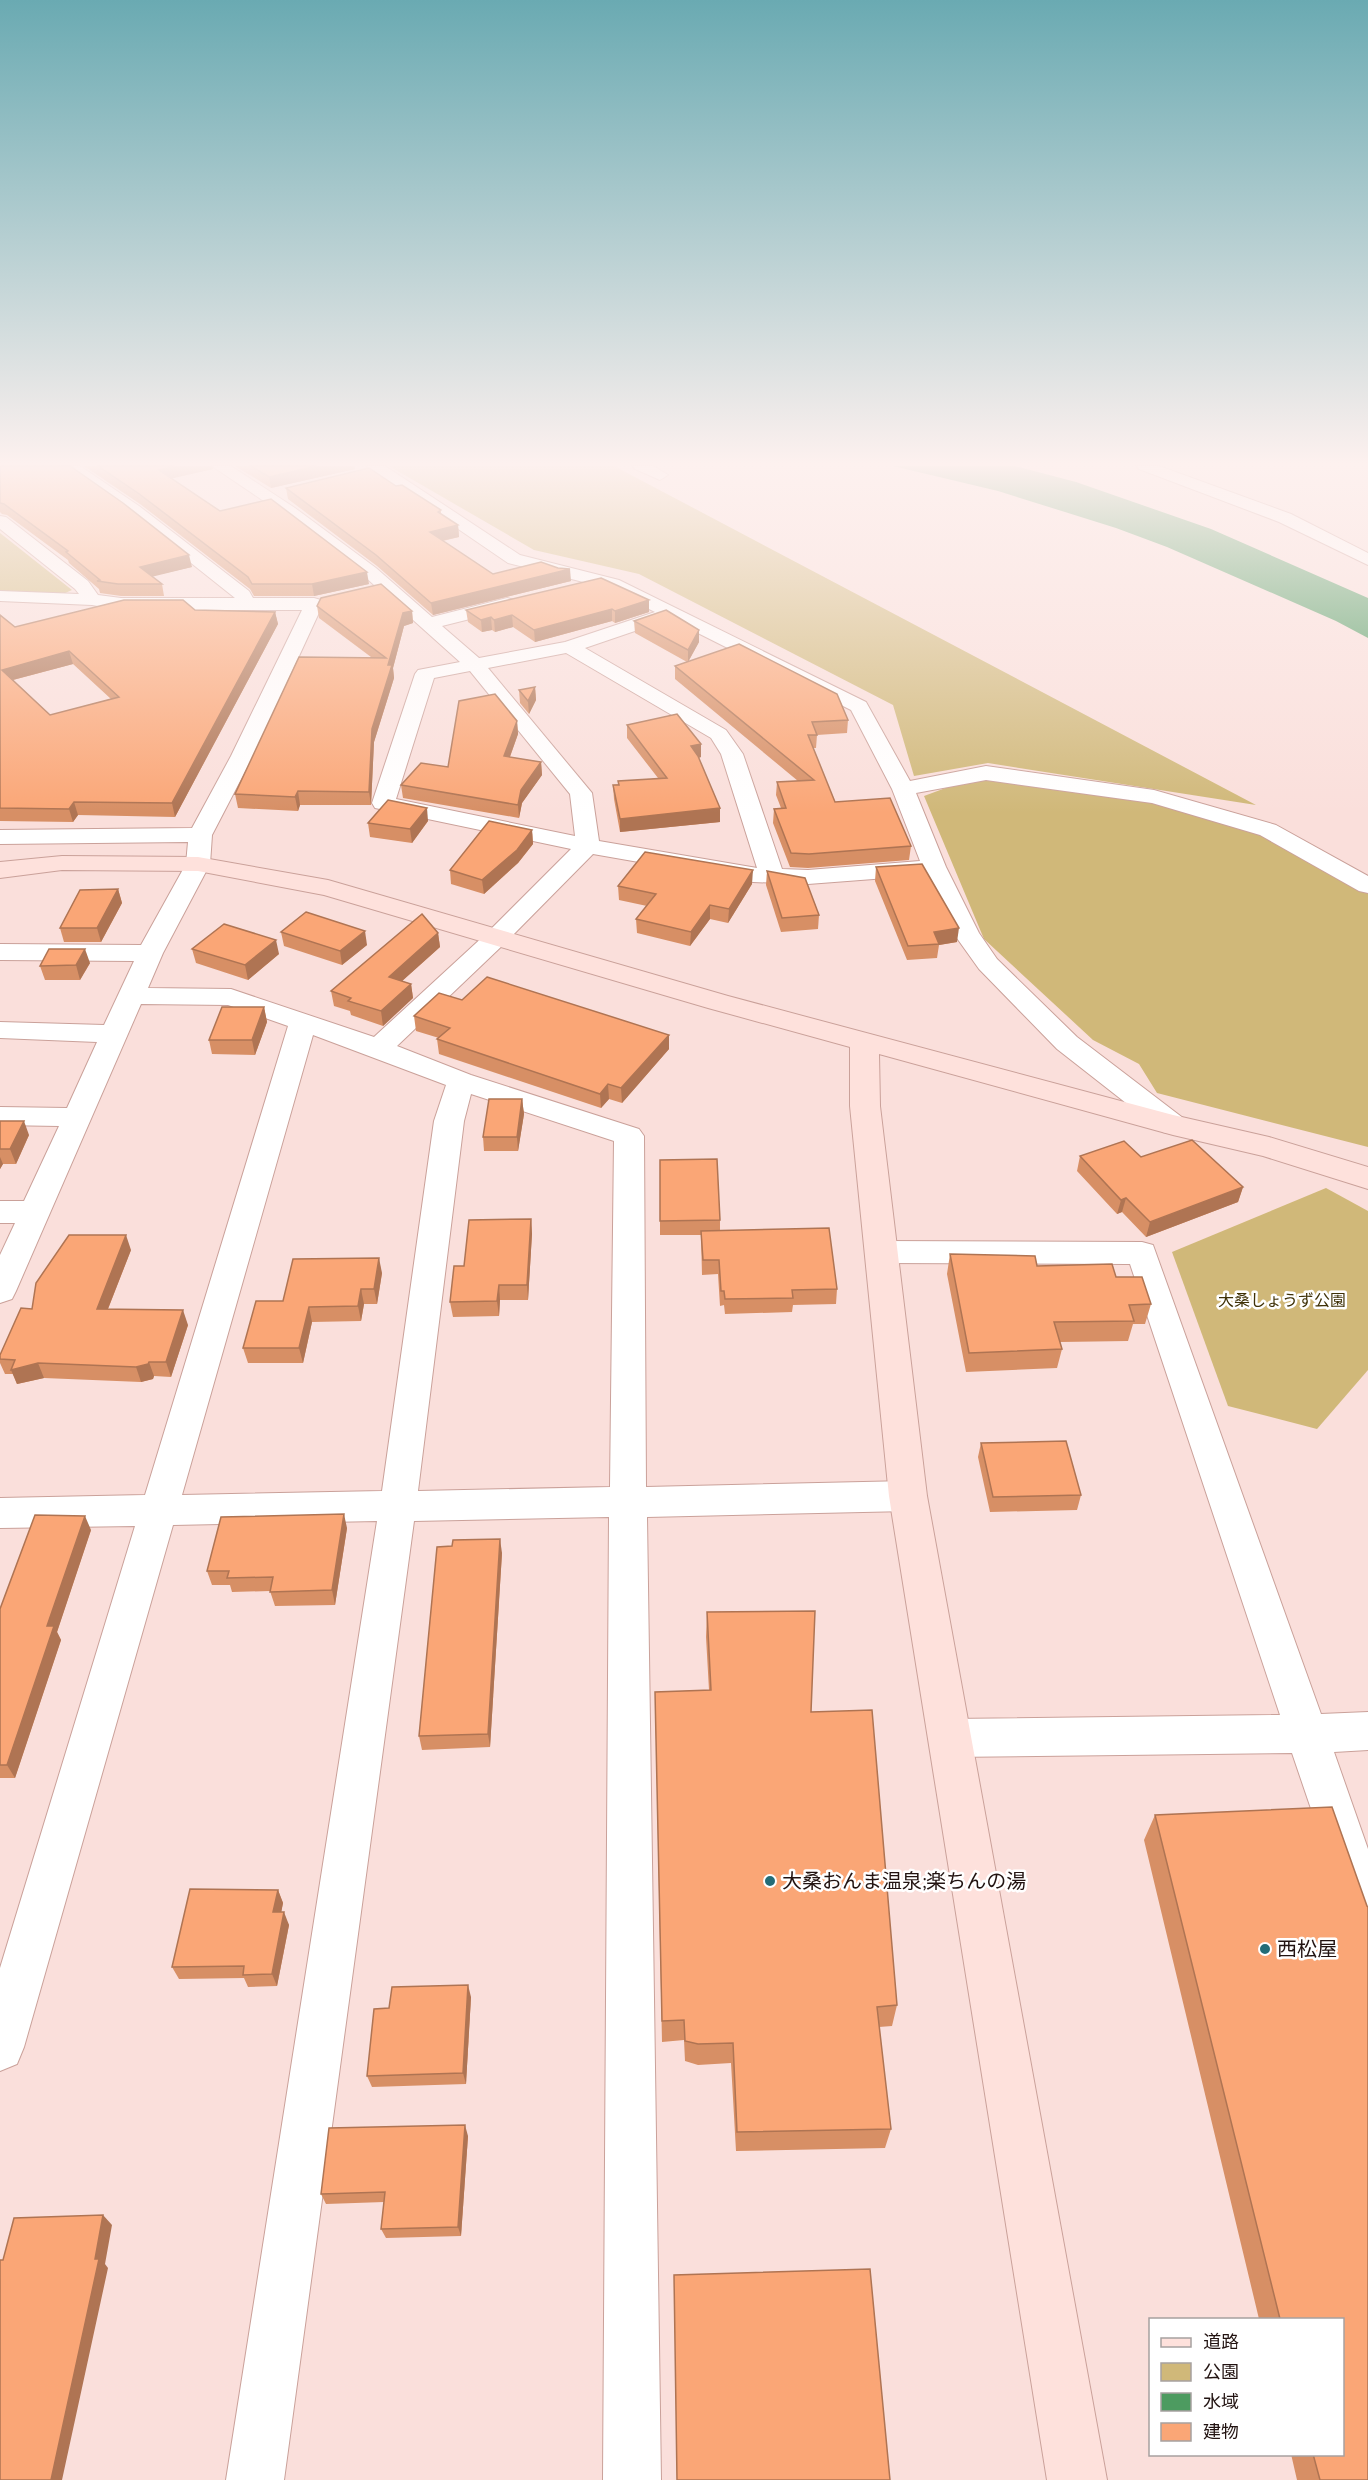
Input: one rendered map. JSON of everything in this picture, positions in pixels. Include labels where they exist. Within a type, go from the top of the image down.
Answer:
[{"type":"street","points":[[78,582],[92,600]]},
{"type":"street","points":[[227,582],[243,594],[245,603]]},
{"type":"street","points":[[382,582],[475,665],[581,793],[588,846]]},
{"type":"street","points":[[567,589],[599,582]]},
{"type":"street","points":[[605,582],[859,706],[903,789],[934,867],[968,934],[988,963],[1067,1043],[1173,1125]]},
{"type":"street","points":[[366,591],[388,586]]},
{"type":"street","points":[[0,597],[92,600],[121,604],[314,604],[335,599]]},
{"type":"street","points":[[429,622],[521,600]]},
{"type":"street","points":[[0,1291],[150,953],[198,864],[200,835],[242,756],[314,604]]},
{"type":"street","points":[[670,613],[569,648],[425,674],[383,803],[588,846],[753,876],[808,877],[934,867]]},
{"type":"street","points":[[569,648],[719,734],[732,754],[772,876]]},
{"type":"street","points":[[903,789],[986,772],[1154,797],[1268,830],[1368,886]]},
{"type":"street","points":[[0,837],[200,835]]},
{"type":"street","points":[[378,1048],[496,938],[588,846]]},
{"type":"street","points":[[0,870],[62,863],[198,864],[328,888],[864,1043],[1173,1125],[1269,1147],[1368,1178]]},
{"type":"street","points":[[0,952],[150,953]]},
{"type":"street","points":[[131,996],[231,997],[378,1048],[461,1081],[629,1136],[628,1502],[632,2480]]},
{"type":"street","points":[[0,2047],[303,1022]]},
{"type":"street","points":[[0,1030],[114,1034]]},
{"type":"street","points":[[864,1043],[865,1106],[908,1496],[1077,2480]]},
{"type":"street","points":[[255,2480],[398,1506],[449,1121],[461,1081]]},
{"type":"street","points":[[0,1116],[77,1117]]},
{"type":"street","points":[[0,1212],[35,1212]]},
{"type":"street","points":[[881,1252],[1142,1253],[1368,1913]]},
{"type":"street","points":[[0,1513],[908,1496]]},
{"type":"street","points":[[950,1738],[1307,1734],[1368,1731]]},
{"type":"green space","points":[[0,582],[62,582],[72,590],[63,594],[0,592]]},
{"type":"green space","points":[[654,582],[833,582],[1256,805],[988,763],[914,776],[893,705]]},
{"type":"green space","points":[[986,773],[1154,797],[1268,830],[1368,892],[1368,1147],[1157,1093],[1139,1064],[1093,1040],[984,939],[924,796]]},
{"type":"green space","name":"大桑しょうず公園","points":[[1326,1188],[1368,1211],[1368,1370],[1317,1429],[1228,1406],[1172,1252]]},
{"type":"water","points":[[1246,582],[1331,582],[1368,598],[1368,638],[1336,621]]},
{"type":"building","points":[[102,582],[159,582],[162,584]]},
{"type":"building","points":[[251,582],[322,582],[312,584],[252,584]]},
{"type":"building","points":[[407,582],[518,582],[431,603]]},
{"type":"building","points":[[585,582],[609,582],[649,600],[615,611],[612,609],[534,630],[512,615],[494,620],[491,617],[481,620],[466,610]]},
{"type":"building","points":[[381,584],[412,611],[403,613],[388,665],[392,665],[372,729],[369,792],[298,791],[295,797],[235,794],[299,657],[386,658],[317,606],[321,598]]},
{"type":"building","points":[[124,600],[183,600],[195,610],[275,612],[172,803],[74,802],[69,809],[0,808],[0,615],[15,627]],"holes":[[[69,651],[119,697],[50,715],[2,670]]]},
{"type":"building","points":[[666,610],[699,630],[688,650],[634,621]]},
{"type":"building","points":[[739,644],[837,694],[848,720],[812,722],[817,735],[808,735],[835,802],[890,798],[911,846],[809,854],[791,853],[774,809],[786,808],[777,782],[814,780],[675,666]]},
{"type":"building","points":[[535,687],[528,701],[519,690]]},
{"type":"building","points":[[495,694],[517,721],[504,756],[541,762],[521,790],[518,805],[401,785],[421,763],[448,767],[459,701]]},
{"type":"building","points":[[677,714],[701,744],[691,746],[698,756],[720,808],[620,819],[613,785],[619,785],[618,781],[667,778],[627,725]]},
{"type":"building","points":[[388,800],[427,808],[410,829],[368,823]]},
{"type":"building","points":[[489,821],[532,830],[517,850],[482,880],[450,870]]},
{"type":"building","points":[[645,852],[753,870],[729,909],[710,905],[691,932],[636,919],[656,894],[618,886]]},
{"type":"building","points":[[922,864],[959,928],[934,932],[939,944],[908,946],[876,867]]},
{"type":"building","points":[[767,871],[805,878],[819,915],[782,918]]},
{"type":"building","points":[[118,889],[97,928],[60,928],[80,890]]},
{"type":"building","points":[[306,912],[365,931],[340,951],[281,932]]},
{"type":"building","points":[[422,914],[438,933],[389,977],[411,984],[381,1011],[348,1001],[351,998],[331,991]]},
{"type":"building","points":[[224,924],[276,940],[245,965],[192,949]]},
{"type":"building","points":[[49,949],[85,949],[76,965],[40,966]]},
{"type":"building","points":[[487,977],[669,1035],[621,1088],[608,1084],[600,1094],[437,1039],[450,1028],[414,1016],[439,993],[462,1000]]},
{"type":"building","points":[[222,1007],[264,1007],[252,1040],[209,1040]]},
{"type":"building","points":[[489,1099],[522,1099],[517,1137],[483,1137]]},
{"type":"building","points":[[0,1121],[24,1121],[10,1149],[0,1149]]},
{"type":"building","points":[[1192,1140],[1243,1187],[1150,1222],[1126,1198],[1121,1200],[1080,1156],[1124,1141],[1141,1157]]},
{"type":"building","points":[[717,1159],[720,1220],[660,1221],[660,1160]]},
{"type":"building","points":[[531,1219],[527,1285],[499,1285],[497,1301],[450,1302],[454,1266],[464,1266],[469,1220]]},
{"type":"building","points":[[829,1228],[837,1289],[792,1290],[793,1298],[725,1299],[724,1291],[721,1291],[719,1260],[703,1260],[701,1231]]},
{"type":"building","points":[[69,1235],[126,1235],[97,1309],[183,1310],[166,1362],[149,1362],[136,1367],[38,1363],[11,1370],[15,1360],[0,1359],[21,1308],[32,1309],[36,1283]]},
{"type":"building","points":[[950,1254],[1035,1256],[1037,1266],[1112,1264],[1116,1277],[1142,1277],[1151,1304],[1129,1305],[1134,1321],[1054,1322],[1062,1349],[969,1353]]},
{"type":"building","points":[[379,1258],[374,1289],[361,1289],[358,1306],[309,1307],[299,1348],[243,1348],[256,1301],[283,1301],[293,1259]]},
{"type":"building","points":[[1066,1441],[1081,1495],[993,1497],[981,1443]]},
{"type":"building","points":[[344,1514],[332,1590],[270,1592],[273,1577],[227,1578],[229,1571],[207,1571],[221,1517]]},
{"type":"building","points":[[35,1515],[85,1516],[47,1626],[54,1626],[7,1765],[0,1765],[0,1609]]},
{"type":"building","points":[[500,1539],[488,1734],[419,1736],[437,1547],[452,1546],[453,1540]]},
{"type":"building","name":"大桑おんま温泉;楽ちんの湯","points":[[815,1611],[811,1712],[872,1710],[897,2005],[877,2007],[891,2129],[737,2132],[733,2043],[698,2044],[685,2041],[684,2020],[662,2021],[655,1692],[711,1690],[707,1612]]},
{"type":"building","points":[[1332,1807],[1368,1907],[1368,2480],[1320,2480],[1314,2456],[1344,2456],[1344,2318],[1280,2318],[1155,1815]]},
{"type":"building","points":[[190,1889],[278,1890],[273,1912],[284,1912],[272,1974],[243,1975],[244,1966],[172,1967]]},
{"type":"building","points":[[468,1985],[463,2073],[367,2076],[374,2009],[389,2008],[392,1987]]},
{"type":"building","points":[[465,2125],[458,2227],[381,2229],[385,2192],[321,2194],[329,2128]]},
{"type":"building","points":[[103,2215],[95,2259],[99,2259],[51,2480],[0,2480],[0,2260],[3,2260],[14,2218]]},
{"type":"building","points":[[870,2269],[890,2480],[677,2480],[674,2275]]},
{"type":"place","name":"大桑おんま温泉;楽ちんの湯","points":[[770,1881]]},
{"type":"place","name":"西松屋","points":[[1265,1949]]}]
